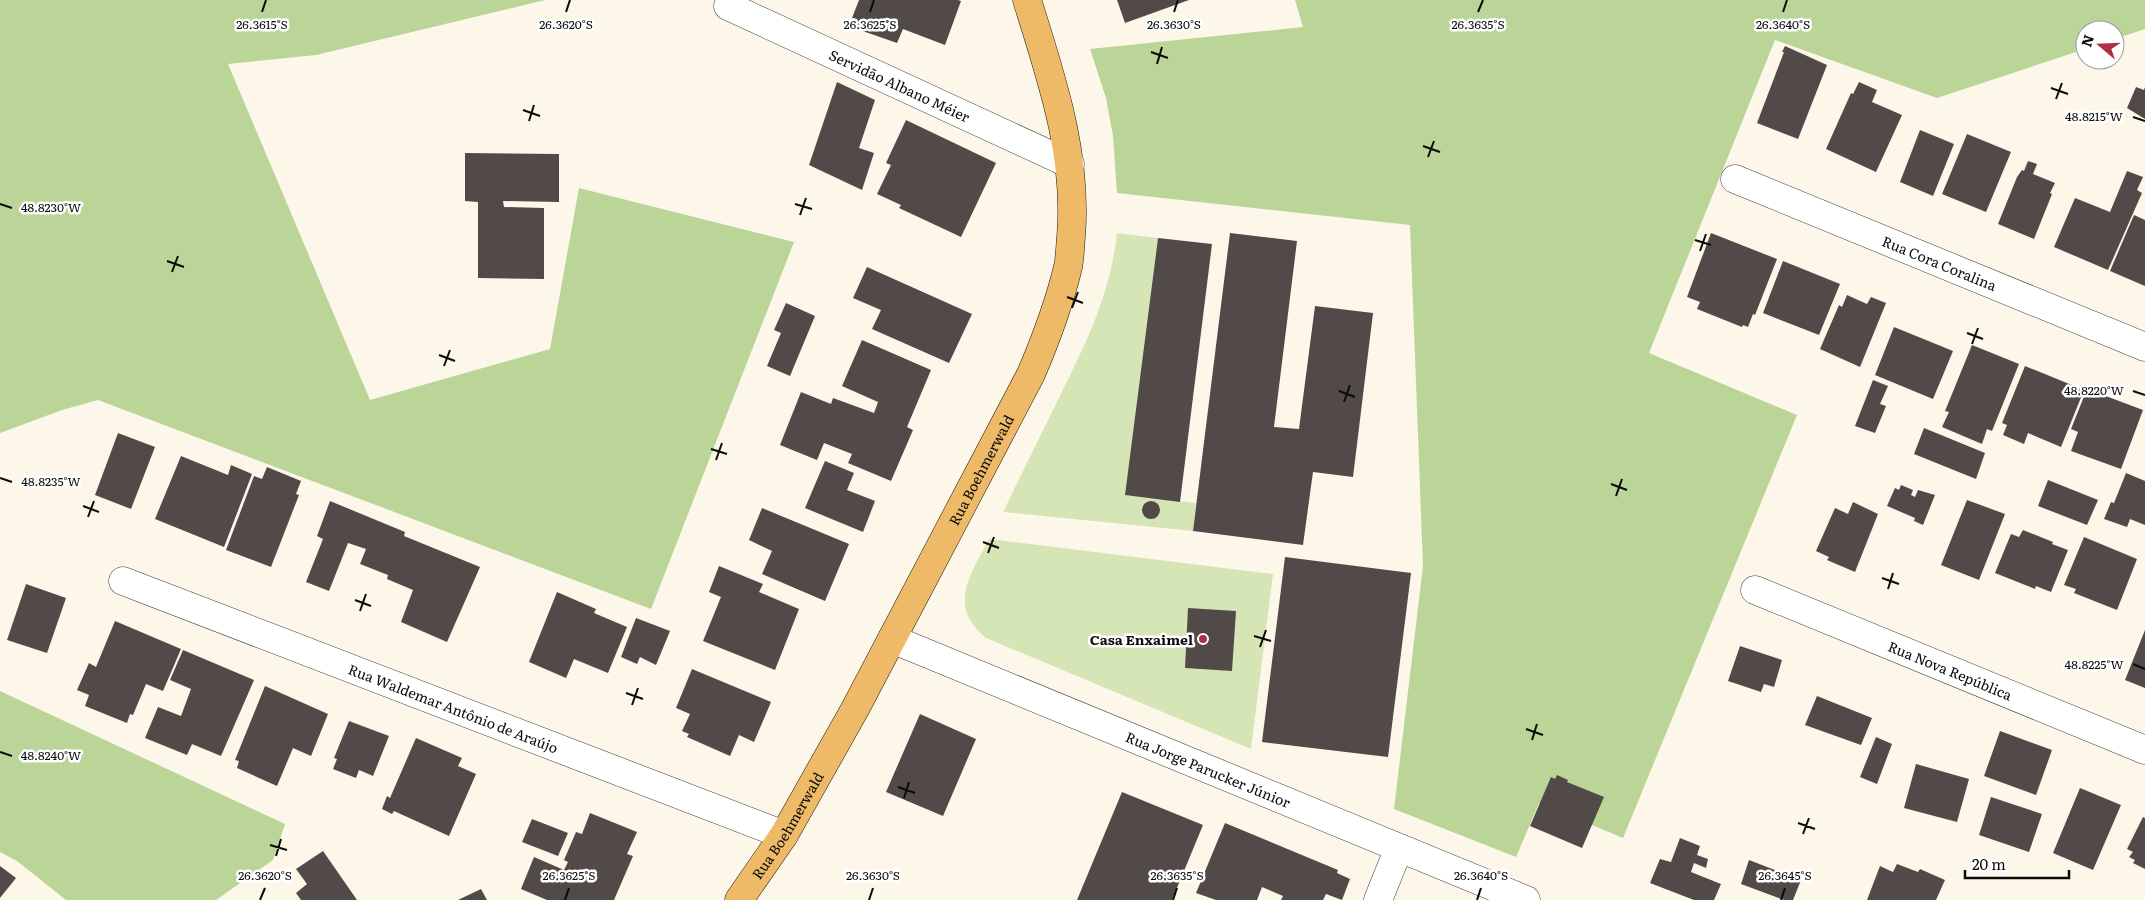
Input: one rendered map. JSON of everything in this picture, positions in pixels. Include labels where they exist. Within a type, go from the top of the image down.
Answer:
[{"type":"main road","name":"Rua Boehmerwald","points":[[739,900],[784,835],[855,709],[1031,374],[1052,324],[1068,265],[1073,211],[1070,164],[1054,85],[1027,0]]},
{"type":"street","name":"Servidão Albano Méier","points":[[728,6],[1070,164]]},
{"type":"street","name":"Rua Cora Coralina","points":[[1735,179],[2145,347]]},
{"type":"street","name":"Rua Waldemar Antônio de Araújo","points":[[123,581],[784,835]]},
{"type":"street","name":"Rua Nova República","points":[[1756,590],[2145,750]]},
{"type":"street","name":"Rua Jorge Parucker Júnior","points":[[892,639],[1526,900]]},
{"type":"street","points":[[1378,900],[1399,848]]},
{"type":"green space","points":[[0,0],[545,0],[316,55],[228,64],[370,400],[550,349],[579,188],[794,242],[651,609],[98,400],[62,410],[0,433]]},
{"type":"green space","points":[[1295,0],[2145,0],[2145,29],[2125,36],[2125,20],[2075,20],[2075,52],[1937,98],[1775,40],[1649,353],[1797,415],[1623,838],[1539,803],[1516,857],[1394,809],[1423,566],[1410,225],[1117,193],[1113,136],[1106,98],[1090,49],[1303,27]]},
{"type":"green space","points":[[1117,233],[1158,238],[1125,495],[1196,503],[1193,531],[1003,512],[1095,320],[1109,278]]},
{"type":"green space","points":[[989,539],[1273,574],[1251,749],[986,638],[974,626],[967,614],[965,602],[969,578]]},
{"type":"green space","points":[[0,691],[285,824],[273,860],[216,900],[66,900],[17,861],[0,852]]},
{"type":"building","points":[[859,0],[961,1],[945,45],[903,29],[897,43],[854,28],[857,19],[852,18]]},
{"type":"building","points":[[1117,0],[1189,0],[1125,23]]},
{"type":"building","points":[[1785,46],[1827,65],[1798,139],[1757,123]]},
{"type":"building","points":[[837,82],[875,100],[859,148],[874,153],[862,190],[809,165]]},
{"type":"building","points":[[1859,82],[1877,90],[1872,102],[1902,115],[1876,172],[1826,149],[1851,93],[1853,94]]},
{"type":"building","points":[[2136,87],[2144,90],[2145,87],[2145,119],[2127,108]]},
{"type":"building","points":[[906,120],[996,163],[961,237],[899,208],[901,205],[877,194],[891,165],[886,163]]},
{"type":"building","points":[[1920,130],[1954,144],[1933,196],[1900,182]]},
{"type":"building","points":[[1967,134],[2011,152],[1986,212],[1942,194]]},
{"type":"building","points":[[465,153],[559,154],[559,202],[503,201],[504,207],[544,208],[544,279],[478,278],[478,202],[465,201]]},
{"type":"building","points":[[2028,161],[2037,164],[2033,174],[2055,183],[2034,239],[1998,224],[2017,177],[2022,170],[2024,171]]},
{"type":"building","points":[[2127,171],[2143,177],[2137,190],[2142,193],[2108,270],[2054,247],[2075,198],[2110,212]]},
{"type":"building","points":[[2134,215],[2145,220],[2145,286],[2110,271]]},
{"type":"building","points":[[1230,233],[1297,241],[1274,427],[1299,429],[1315,306],[1373,313],[1353,477],[1313,472],[1303,545],[1193,531]]},
{"type":"building","points":[[1711,233],[1777,259],[1755,315],[1753,314],[1748,327],[1743,325],[1742,327],[1697,309],[1700,302],[1687,297]]},
{"type":"building","points":[[1158,238],[1212,244],[1180,502],[1125,495]]},
{"type":"building","points":[[1783,261],[1840,284],[1819,335],[1763,313]]},
{"type":"building","points":[[867,267],[972,314],[949,363],[872,329],[881,310],[853,298]]},
{"type":"building","points":[[1847,295],[1867,304],[1871,297],[1886,303],[1860,367],[1820,349],[1839,305],[1842,307]]},
{"type":"building","points":[[786,303],[815,316],[790,376],[767,366],[781,333],[774,330]]},
{"type":"building","points":[[1894,327],[1953,351],[1933,399],[1875,375]]},
{"type":"building","points":[[862,340],[931,370],[907,427],[913,430],[891,481],[848,463],[852,454],[824,443],[817,460],[780,445],[801,392],[831,404],[833,398],[874,413],[878,402],[842,386]]},
{"type":"building","points":[[1972,345],[2019,364],[1992,431],[1987,429],[1982,444],[1942,427],[1949,412],[1945,411]]},
{"type":"building","points":[[2025,366],[2084,390],[2061,447],[2028,433],[2024,444],[2003,435],[2007,425],[2002,423]]},
{"type":"building","points":[[1873,380],[1888,386],[1880,404],[1886,406],[1875,433],[1855,426]]},
{"type":"building","points":[[2087,389],[2143,410],[2121,469],[2071,451],[2078,432],[2071,429]]},
{"type":"building","points":[[1924,428],[1985,453],[1976,479],[1914,454]]},
{"type":"building","points":[[118,433],[155,447],[131,509],[95,495]]},
{"type":"building","points":[[181,456],[228,475],[231,465],[252,474],[224,547],[155,519]]},
{"type":"building","points":[[825,461],[854,473],[847,490],[875,501],[863,532],[805,508]]},
{"type":"building","points":[[267,467],[301,481],[296,494],[299,495],[271,567],[226,550],[254,476],[262,479]]},
{"type":"building","points":[[2126,473],[2145,481],[2145,525],[2130,519],[2127,527],[2104,519],[2111,502],[2114,503]]},
{"type":"building","points":[[2048,480],[2098,500],[2087,525],[2038,506]]},
{"type":"building","points":[[1901,485],[1913,490],[1911,495],[1915,497],[1918,490],[1935,495],[1923,525],[1914,521],[1915,518],[1887,506],[1895,488],[1899,490]]},
{"type":"building","points":[[1967,500],[2005,514],[1979,580],[1941,565]]},
{"type":"building","points":[[330,501],[405,532],[404,536],[480,567],[447,642],[401,622],[413,590],[387,579],[388,575],[360,564],[366,549],[348,543],[329,591],[306,582],[323,539],[317,536]]},
{"type":"building","points":[[1147,501],[1155,501],[1160,506],[1158,517],[1147,519],[1142,514],[1142,506]]},
{"type":"building","points":[[1853,502],[1878,514],[1855,572],[1827,560],[1829,557],[1816,551],[1835,508],[1848,514]]},
{"type":"building","points":[[762,508],[849,544],[825,601],[762,574],[772,551],[749,540]]},
{"type":"building","points":[[2023,530],[2068,550],[2051,592],[2036,586],[2035,589],[1995,573],[2011,534],[2019,537]]},
{"type":"building","points":[[2084,537],[2137,559],[2117,610],[2074,593],[2076,589],[2064,585]]},
{"type":"building","points":[[1285,557],[1411,573],[1388,757],[1262,742]]},
{"type":"building","points":[[719,566],[763,584],[759,592],[799,609],[775,670],[703,641],[721,597],[709,592]]},
{"type":"building","points":[[26,584],[66,598],[47,653],[7,640]]},
{"type":"building","points":[[557,592],[596,609],[594,613],[627,627],[608,673],[574,659],[566,678],[529,662]]},
{"type":"building","name":"Casa Enxaimel","points":[[1188,608],[1236,611],[1232,671],[1185,668]]},
{"type":"building","points":[[636,618],[670,631],[656,665],[640,657],[637,664],[621,657]]},
{"type":"building","points":[[115,621],[181,649],[163,691],[146,684],[133,715],[130,714],[127,723],[85,706],[89,695],[77,690],[89,663],[96,667]]},
{"type":"building","points":[[2145,630],[2145,688],[2125,680]]},
{"type":"building","points":[[1740,646],[1782,660],[1774,687],[1764,684],[1761,692],[1728,681]]},
{"type":"building","points":[[183,650],[254,680],[221,756],[192,744],[187,755],[145,738],[158,707],[181,716],[191,689],[170,680]]},
{"type":"building","points":[[692,669],[771,702],[754,742],[739,735],[730,756],[687,737],[689,734],[682,731],[690,714],[676,708]]},
{"type":"building","points":[[265,686],[328,714],[311,756],[293,748],[277,786],[237,768],[239,761],[235,760]]},
{"type":"building","points":[[1817,696],[1872,718],[1861,745],[1805,725]]},
{"type":"building","points":[[920,714],[976,739],[943,816],[886,792]]},
{"type":"building","points":[[349,721],[389,736],[373,776],[359,770],[356,778],[333,769],[337,759],[334,758]]},
{"type":"building","points":[[2000,731],[2052,750],[2036,795],[1984,776]]},
{"type":"building","points":[[1876,737],[1892,744],[1877,784],[1860,777]]},
{"type":"building","points":[[416,738],[462,758],[458,766],[476,774],[449,836],[394,811],[392,814],[382,809],[387,796],[390,798]]},
{"type":"building","points":[[1916,764],[1969,779],[1957,822],[1904,808]]},
{"type":"building","points":[[1557,775],[1568,780],[1567,782],[1604,797],[1582,848],[1530,826],[1551,777],[1555,779]]},
{"type":"building","points":[[2080,788],[2121,805],[2093,870],[2053,853]]},
{"type":"building","points":[[1122,792],[1203,825],[1172,900],[1077,900]]},
{"type":"building","points":[[1991,797],[2042,814],[2029,852],[1979,835]]},
{"type":"building","points":[[590,813],[637,832],[627,854],[633,856],[614,900],[547,900],[521,889],[534,857],[564,870],[568,862],[564,860],[576,832],[582,834]]},
{"type":"building","points":[[2143,817],[2145,818],[2145,869],[2133,863],[2135,860],[2129,857],[2133,852],[2127,849]]},
{"type":"building","points":[[532,819],[568,833],[558,856],[522,842]]},
{"type":"building","points":[[1225,823],[1338,870],[1337,873],[1350,879],[1342,900],[1326,894],[1323,900],[1281,900],[1283,896],[1262,887],[1257,900],[1216,900],[1196,893]]},
{"type":"building","points":[[1680,838],[1700,846],[1697,855],[1708,859],[1706,868],[1694,863],[1691,872],[1721,884],[1714,900],[1694,900],[1650,883],[1660,859],[1671,862]]},
{"type":"building","points":[[323,851],[357,900],[301,900],[296,893],[307,884],[296,869]]},
{"type":"building","points":[[1749,860],[1801,880],[1793,900],[1784,900],[1741,884]]},
{"type":"building","points":[[1897,864],[1918,872],[1920,869],[1945,880],[1936,900],[1867,900],[1880,866],[1893,872]]},
{"type":"building","points":[[0,866],[16,878],[0,898]]},
{"type":"building","points":[[481,889],[487,900],[458,900]]},
{"type":"place","name":"Casa Enxaimel","points":[[1203,639]]}]
